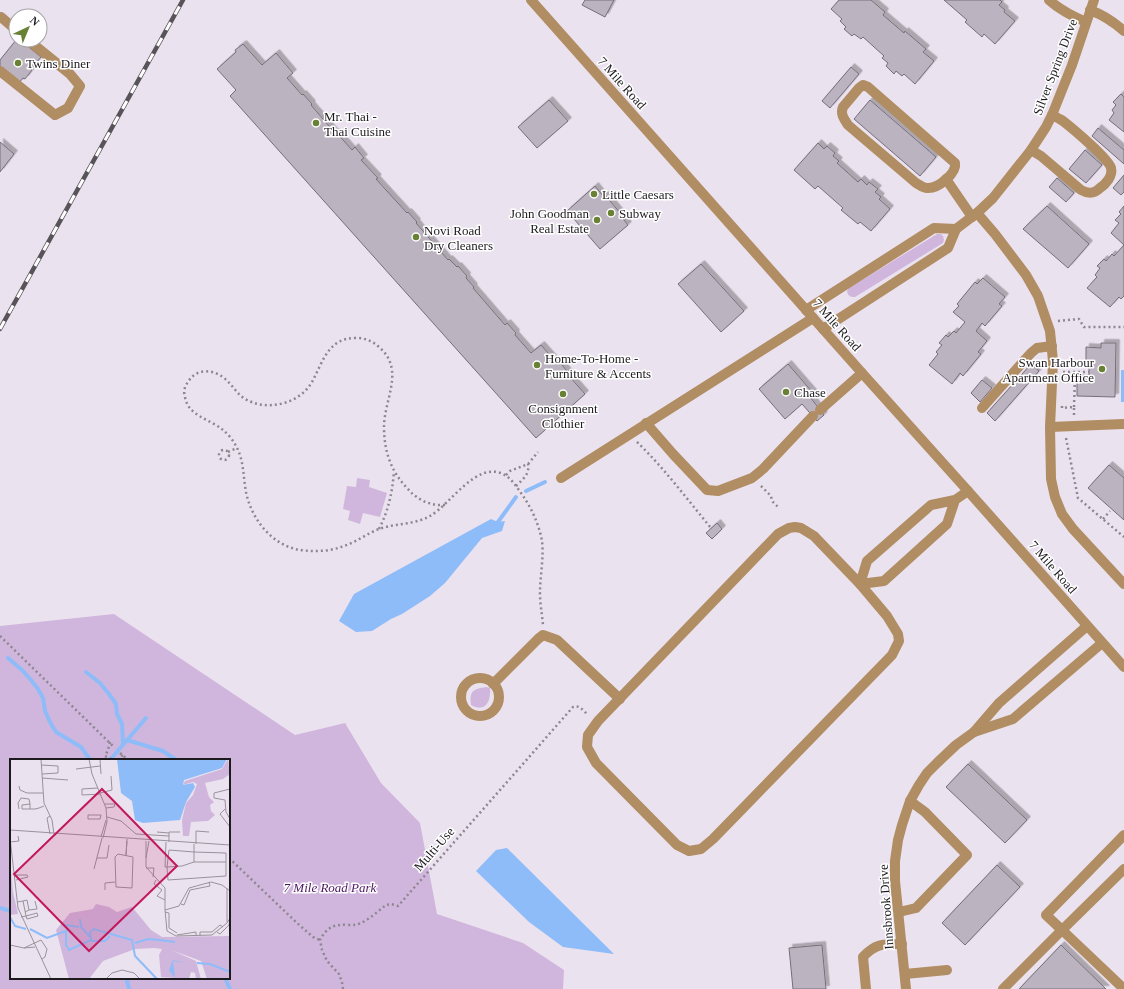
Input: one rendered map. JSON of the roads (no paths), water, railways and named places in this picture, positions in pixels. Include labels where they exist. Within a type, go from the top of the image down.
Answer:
[{"type":"street","name":"7 Mile Road","points":[[531,0],[1124,667]]},
{"type":"street","points":[[1049,0],[1075,18],[1086,22]]},
{"type":"street","points":[[1092,5],[1124,31]]},
{"type":"street","name":"Silver Spring Drive","points":[[956,229],[993,198],[1031,150],[1052,115],[1072,65],[1092,5]]},
{"type":"street","points":[[0,71],[55,115],[68,108],[80,86],[70,74],[38,48]]},
{"type":"street","points":[[863,85],[868,87],[955,163],[955,170],[946,179],[933,188],[922,187],[848,125],[841,114],[841,110],[861,86],[863,85]]},
{"type":"street","points":[[1031,150],[1085,192],[1094,193],[1105,185],[1110,179],[1112,172],[1106,159],[1070,127],[1052,115]]},
{"type":"street","points":[[946,179],[974,215],[995,234],[1026,275],[1038,296],[1048,325],[1052,346],[1053,361],[1050,427],[1051,479],[1055,497],[1062,514],[1073,529],[1124,584]]},
{"type":"street","points":[[806,310],[934,228],[956,229],[948,248],[823,329]]},
{"type":"street","points":[[561,478],[813,318]]},
{"type":"street","points":[[982,408],[1031,353],[1037,348],[1052,346]]},
{"type":"street","points":[[646,423],[706,490],[718,491],[752,478],[763,469],[817,413],[862,373]]},
{"type":"street","points":[[1050,427],[1123,424]]},
{"type":"street","points":[[860,584],[867,561],[931,505],[955,500],[968,491]]},
{"type":"street","points":[[860,584],[884,581],[947,524],[955,500]]},
{"type":"street","points":[[789,528],[801,528],[814,536],[860,584],[887,616],[898,634],[899,641],[892,656],[713,839],[701,849],[689,851],[677,845],[596,763],[587,747],[588,735],[598,721],[778,534],[789,528]]},
{"type":"street","name":"Innsbrook Drive","points":[[906,989],[896,881],[896,861],[898,840],[910,801],[923,779],[937,763],[956,745],[974,732],[999,702],[1087,626]]},
{"type":"street","points":[[493,684],[543,635],[557,640],[620,699]]},
{"type":"street","name":"Innsbrook Drive","points":[[974,732],[1013,720],[1102,643]]},
{"type":"street","points":[[899,912],[916,908],[967,855],[925,812],[910,801]]},
{"type":"street","points":[[1124,835],[1046,915],[1124,989]]},
{"type":"street","points":[[1003,989],[1124,869]]},
{"type":"street","points":[[866,989],[863,956],[869,950],[880,944],[902,944]]},
{"type":"street","points":[[905,974],[947,970]]},
{"type":"water","points":[[1121,370],[1124,370],[1124,402],[1121,402]]},
{"type":"water","points":[[491,519],[498,522],[505,521],[502,531],[482,538],[445,583],[430,596],[372,631],[356,632],[339,621],[354,594]]},
{"type":"water","points":[[507,848],[614,954],[563,947],[529,922],[476,871],[496,850]]},
{"type":"waterway","points":[[526,491],[545,482]]},
{"type":"waterway","points":[[498,522],[516,497]]},
{"type":"waterway","points":[[8,658],[22,670],[38,689],[43,698],[45,711],[56,732],[81,747],[89,759]]},
{"type":"waterway","points":[[86,672],[100,683],[116,704],[117,714],[122,724],[123,744]]},
{"type":"waterway","points":[[111,759],[146,718]]},
{"type":"waterway","points":[[127,740],[163,751],[175,759]]},
{"type":"waterway","points":[[0,908],[10,911]]},
{"type":"waterway","points":[[128,979],[129,989]]},
{"type":"waterway","points":[[225,979],[230,989]]},
{"type":"railway","points":[[0,329],[183,0]]},
{"type":"place","name":"Twins Diner","points":[[18,63]]},
{"type":"place","name":"Mr. Thai - Thai Cuisine","points":[[316,123]]},
{"type":"place","name":"Little Caesars","points":[[594,194]]},
{"type":"place","name":"Subway","points":[[611,213]]},
{"type":"place","name":"John Goodman Real Estate","points":[[597,220]]},
{"type":"place","name":"Novi Road Dry Cleaners","points":[[416,237]]},
{"type":"place","name":"Home-To-Home - Furniture & Accents","points":[[537,365]]},
{"type":"place","name":"Swan Harbour Apartment Office","points":[[1102,369]]},
{"type":"place","name":"Chase","points":[[786,392]]},
{"type":"place","name":"Consignment Clothier","points":[[563,394]]},
{"type":"park label","name":"7 Mile Road Park","points":[[330,887]]}]
